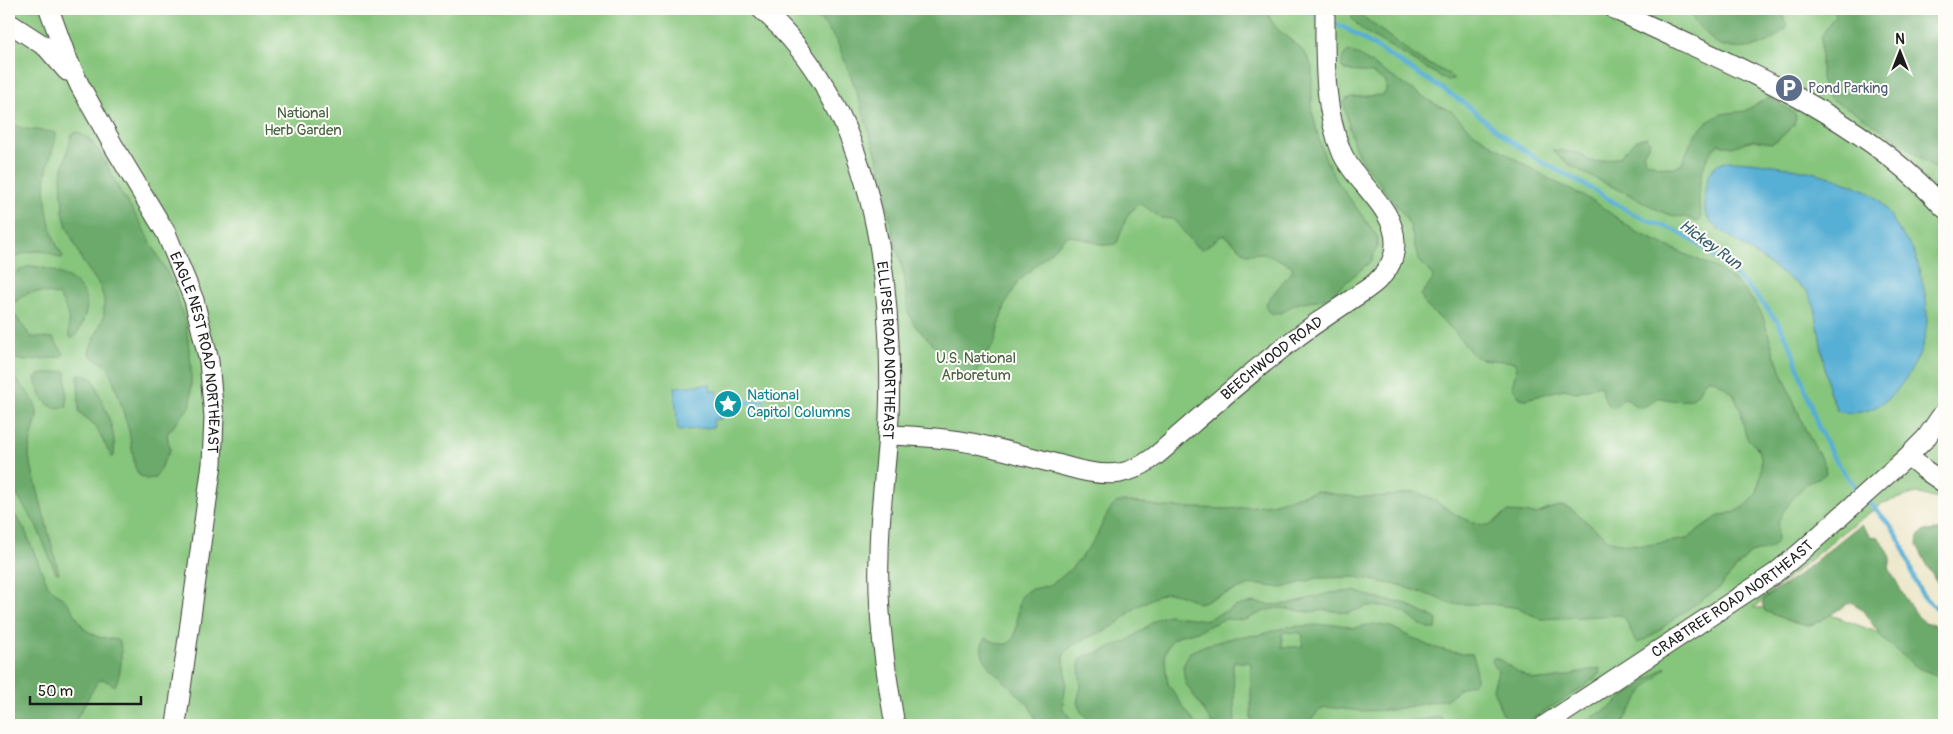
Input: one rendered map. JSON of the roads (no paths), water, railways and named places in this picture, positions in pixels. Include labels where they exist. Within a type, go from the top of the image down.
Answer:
[{"type":"street","name":"EAGLE NEST ROAD NORTHEAST","points":[[49,9],[66,56],[80,86],[113,145],[166,232],[194,300],[209,361],[214,417],[212,464],[176,725]]},
{"type":"street","name":"ELLIPSE ROAD NORTHEAST","points":[[761,9],[790,38],[818,76],[837,110],[850,138],[865,185],[879,246],[885,290],[890,395],[878,580],[884,655],[895,725]]},
{"type":"street","name":"BEECHWOOD ROAD","points":[[888,435],[935,437],[971,443],[1093,472],[1119,473],[1132,470],[1162,450],[1223,396],[1296,338],[1373,285],[1384,274],[1392,260],[1395,247],[1394,233],[1384,210],[1353,172],[1340,146],[1328,100],[1325,9]]},
{"type":"street","points":[[1614,9],[1754,75],[1837,120],[1914,178],[1944,208]]},
{"type":"street","points":[[9,23],[46,47],[80,86]]},
{"type":"street","name":"CRABTREE ROAD NORTHEAST","points":[[1546,725],[1774,574],[1908,456],[1926,438],[1944,412]]},
{"type":"street","points":[[1908,456],[1944,483]]},
{"type":"water","points":[[1728,161],[1808,171],[1851,184],[1868,192],[1880,201],[1911,246],[1925,293],[1927,323],[1925,337],[1921,350],[1907,377],[1884,402],[1862,412],[1846,413],[1837,411],[1828,388],[1815,308],[1807,291],[1711,223],[1705,212],[1705,192],[1708,176],[1715,166]]},
{"type":"water","points":[[710,384],[711,391],[718,391],[721,419],[713,420],[714,427],[678,431],[674,387]]},
{"type":"waterway","name":"Hickey Run","points":[[1303,9],[1320,17]]},
{"type":"waterway","name":"Hickey Run","points":[[1329,21],[1347,29],[1463,102],[1508,139],[1537,159],[1635,215],[1674,230],[1697,243],[1727,267],[1756,295],[1777,321],[1791,347],[1818,426],[1833,457],[1859,492]]},
{"type":"waterway","points":[[720,405],[764,401]]},
{"type":"waterway","name":"Hickey Run","points":[[1866,499],[1887,521],[1897,535],[1903,546],[1918,588],[1924,597],[1944,612]]},
{"type":"place","name":"Pond Parking","points":[[1789,88]]},
{"type":"place","name":"National Capitol Columns","points":[[728,404]]},
{"type":"park label","name":"National Herb Garden","points":[[303,122]]},
{"type":"park label","name":"U.S. National Arboretum","points":[[976,366]]}]
